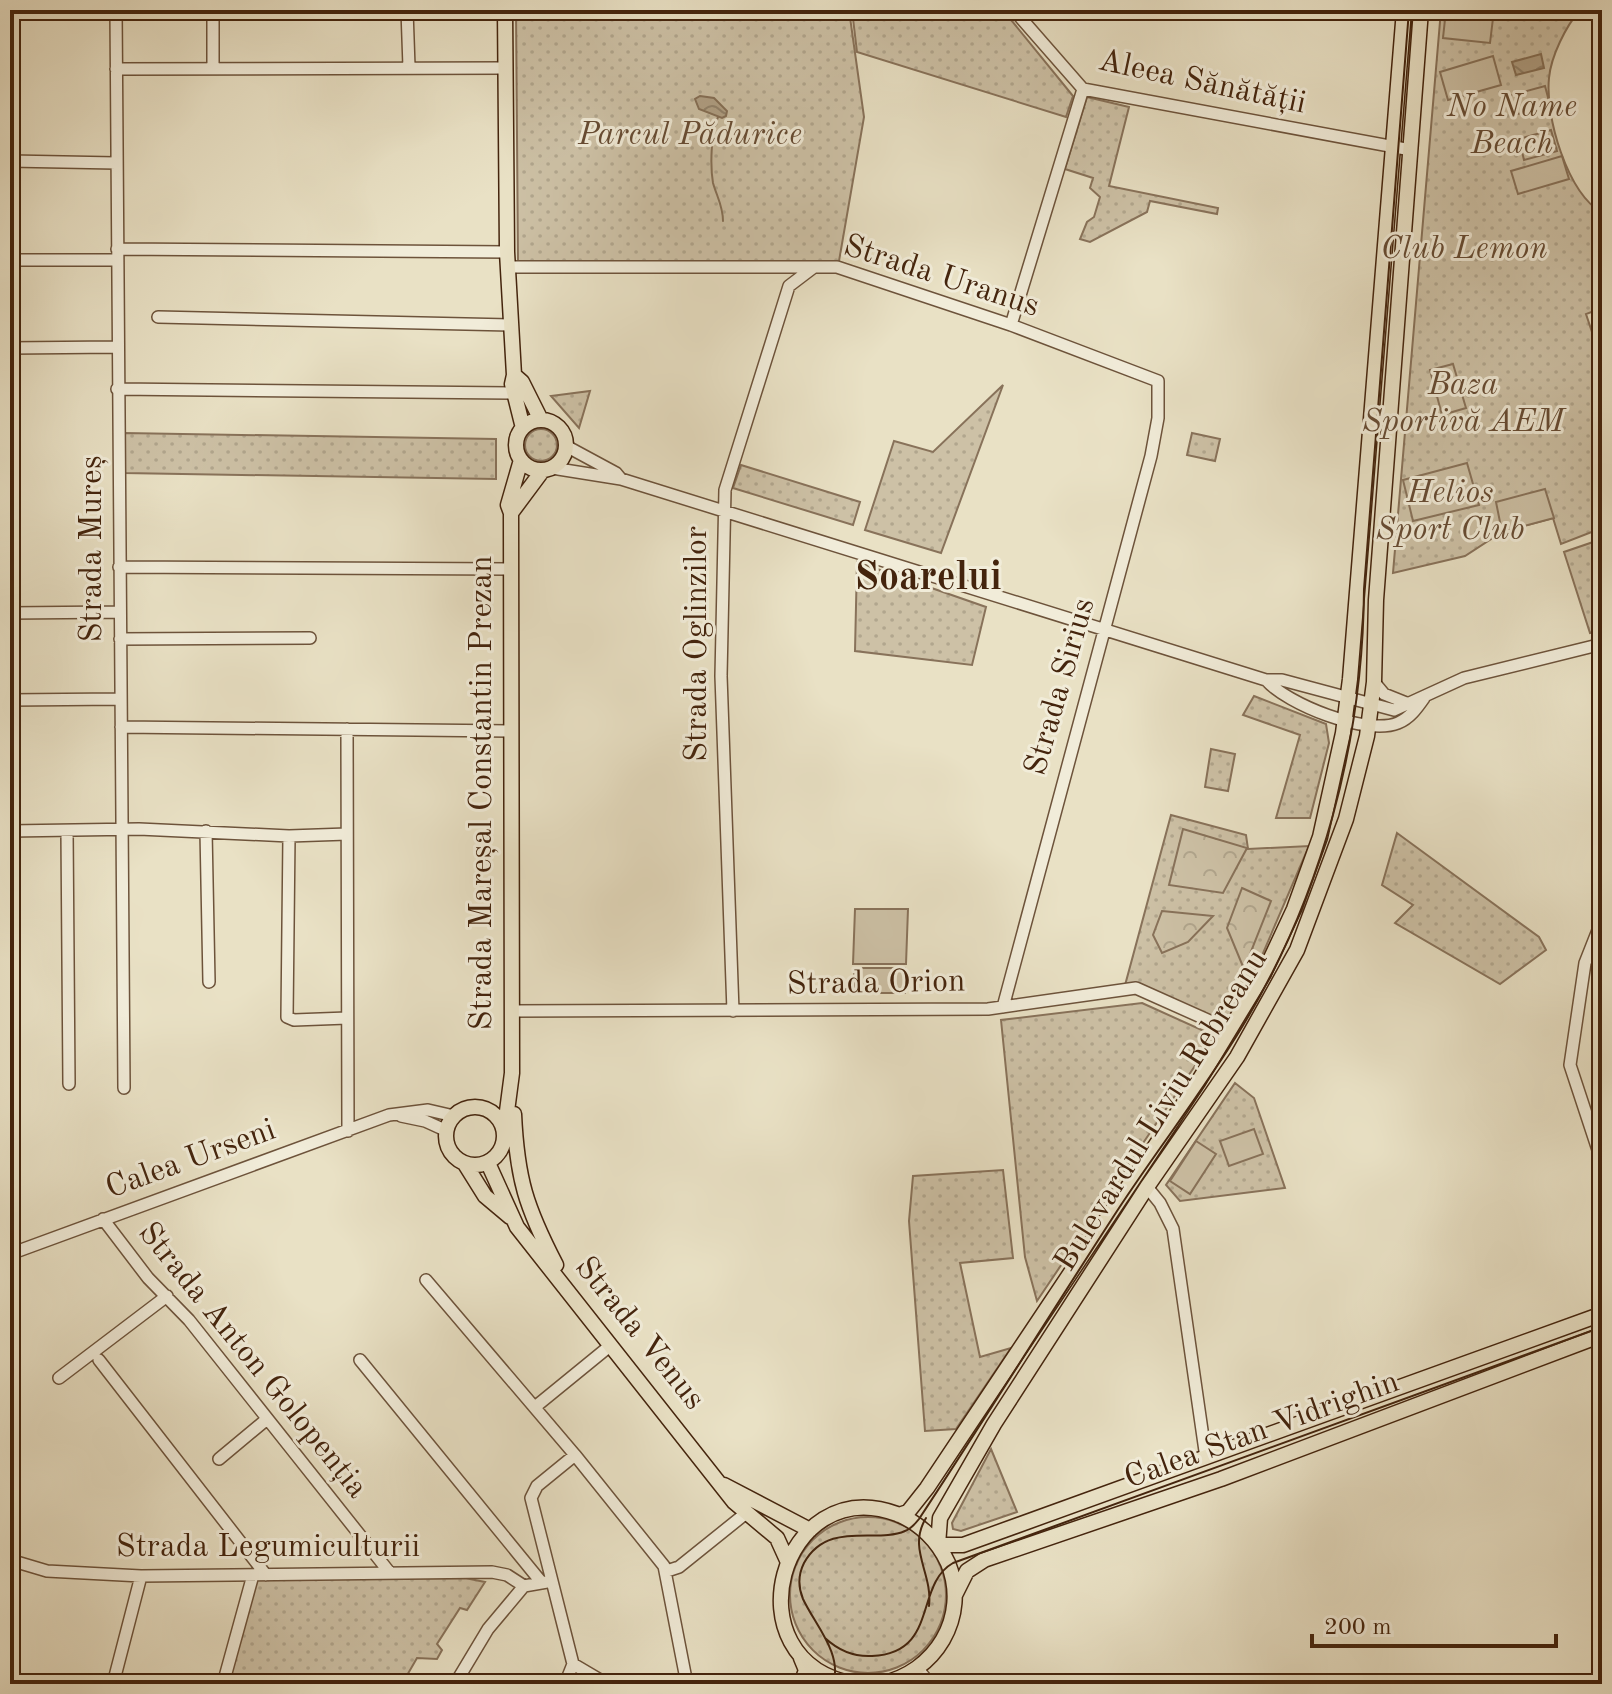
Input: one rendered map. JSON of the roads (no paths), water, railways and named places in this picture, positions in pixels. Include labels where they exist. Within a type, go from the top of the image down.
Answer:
[{"type":"main road","points":[[505,10],[513,393],[523,428]]},
{"type":"main road","name":"Bulevardul Liviu Rebreanu","points":[[899,1515],[915,1505],[927,1488],[1230,1030],[1264,973],[1314,856],[1348,696],[1404,10]]},
{"type":"main road","name":"Bulevardul Liviu Rebreanu","points":[[938,1545],[937,1525],[943,1510],[1147,1187],[1237,1057],[1297,950],[1346,819],[1372,704],[1377,586],[1421,10]]},
{"type":"main road","points":[[514,375],[522,382],[541,420]]},
{"type":"main road","points":[[541,420],[556,425],[566,446],[562,459],[548,469],[527,466],[521,460],[516,440],[523,428],[541,420]]},
{"type":"main road","name":"Strada Mareșal Constantin Prezan","points":[[504,1134],[512,1076],[511,513],[508,505],[521,460]]},
{"type":"main road","name":"Strada Mareșal Constantin Prezan","points":[[511,513],[548,469]]},
{"type":"main road","points":[[512,1076],[520,1185],[534,1224],[567,1287]]},
{"type":"main road","name":"Strada Mareșal Constantin Prezan","points":[[488,1110],[503,1093],[512,1076]]},
{"type":"main road","points":[[467,1108],[488,1110],[502,1124],[504,1134],[500,1151],[488,1163],[465,1164],[451,1153],[447,1131],[454,1116],[467,1108]]},
{"type":"main road","name":"Strada Venus","points":[[488,1163],[510,1217]]},
{"type":"main road","name":"Strada Venus","points":[[465,1164],[485,1196],[510,1217],[745,1514],[777,1538],[787,1560]]},
{"type":"main road","name":"Calea Stan Vidrighin","points":[[938,1545],[963,1545],[1602,1314]]},
{"type":"main road","name":"Calea Stan Vidrighin","points":[[955,1595],[967,1571],[984,1560],[1221,1479],[1602,1335]]},
{"type":"main road","name":"Strada Venus","points":[[724,1485],[810,1530]]},
{"type":"main road","points":[[801,1684],[806,1670],[784,1626],[780,1608],[780,1586],[787,1560],[810,1530],[850,1511],[875,1509],[899,1515],[920,1527],[938,1545],[951,1572],[955,1595],[945,1636],[918,1669],[880,1684]]},
{"type":"main road","points":[[797,1650],[810,1664],[835,1679],[854,1684]]},
{"type":"main road","points":[[819,1684],[835,1679]]},
{"type":"street","name":"Strada Mureș","points":[[116,10],[124,1088]]},
{"type":"street","points":[[213,10],[213,67]]},
{"type":"street","points":[[407,10],[409,67]]},
{"type":"street","name":"Aleea Sănătății","points":[[1014,10],[1083,89],[1411,150]]},
{"type":"street","points":[[116,69],[505,68]]},
{"type":"street","points":[[1011,325],[1083,89]]},
{"type":"street","points":[[10,161],[116,163]]},
{"type":"street","name":"Strada Uranus","points":[[10,260],[117,254],[837,267],[1011,325],[1158,381]]},
{"type":"street","points":[[779,267],[789,286],[814,266]]},
{"type":"street","name":"Strada Oglinzilor","points":[[733,1011],[720,602],[725,490],[789,286]]},
{"type":"street","points":[[158,317],[511,325]]},
{"type":"street","points":[[10,348],[117,347]]},
{"type":"street","name":"Strada Sirius","points":[[1003,1007],[1151,456],[1158,418],[1158,381]]},
{"type":"street","points":[[117,389],[513,393]]},
{"type":"street","points":[[566,446],[616,473],[621,479]]},
{"type":"street","points":[[548,469],[621,479],[1266,680],[1282,680],[1394,710],[1464,678],[1602,644]]},
{"type":"street","points":[[119,567],[510,569]]},
{"type":"street","points":[[10,613],[119,612]]},
{"type":"street","points":[[120,639],[310,638]]},
{"type":"street","points":[[1266,680],[1279,694],[1369,726],[1398,723],[1424,698]]},
{"type":"street","points":[[1374,682],[1384,694],[1409,704]]},
{"type":"street","points":[[10,700],[120,699]]},
{"type":"street","points":[[121,727],[510,731]]},
{"type":"street","points":[[347,729],[348,1131]]},
{"type":"street","points":[[10,831],[206,831],[289,836],[347,834]]},
{"type":"street","points":[[67,831],[69,1084]]},
{"type":"street","points":[[206,831],[209,982]]},
{"type":"street","points":[[289,836],[287,1017],[294,1020],[347,1018]]},
{"type":"street","points":[[1602,920],[1585,963],[1570,1065],[1602,1162]]},
{"type":"street","name":"Strada Orion","points":[[512,1011],[1003,1007],[1136,988],[1230,1030]]},
{"type":"street","name":"Calea Urseni","points":[[10,1254],[389,1115],[428,1110],[454,1116]]},
{"type":"street","points":[[389,1115],[425,1121],[447,1131]]},
{"type":"street","points":[[1147,1187],[1160,1203],[1173,1229],[1206,1458]]},
{"type":"street","name":"Strada Anton Golopenția","points":[[103,1219],[139,1268],[167,1296],[390,1573]]},
{"type":"street","points":[[426,1280],[575,1455],[667,1571],[687,1684]]},
{"type":"street","points":[[59,1378],[167,1296]]},
{"type":"street","points":[[535,1407],[611,1345]]},
{"type":"street","points":[[99,1360],[266,1575]]},
{"type":"street","points":[[360,1360],[546,1582]]},
{"type":"street","points":[[219,1459],[267,1419]]},
{"type":"street","points":[[565,1684],[573,1664],[546,1582],[531,1498],[537,1486],[575,1455]]},
{"type":"street","points":[[667,1571],[679,1567],[745,1514]]},
{"type":"street","name":"Strada Legumiculturii","points":[[10,1560],[56,1573],[141,1576],[492,1572],[507,1575],[524,1586]]},
{"type":"street","points":[[223,1684],[253,1575]]},
{"type":"street","points":[[113,1684],[141,1576]]},
{"type":"street","points":[[455,1684],[488,1629],[524,1586],[546,1582]]},
{"type":"street","points":[[573,1664],[607,1684]]},
{"type":"street","points":[[918,1669],[930,1684]]},
{"type":"water","points":[[1541,54],[1544,68],[1516,75],[1512,62]]},
{"type":"water","points":[[700,96],[714,98],[727,111],[726,116],[722,118],[699,109],[695,99]]},
{"type":"waterway","points":[[718,117],[712,167],[723,221]]},
{"type":"waterway","points":[[10,1677],[11,1684]]},
{"type":"tram line","points":[[833,1684],[835,1673],[831,1651],[800,1590],[804,1563],[814,1550],[839,1537],[893,1534],[909,1529],[919,1519],[1119,1208],[1242,1027],[1295,925],[1315,871],[1333,816],[1356,704],[1409,10]]},
{"type":"tram line","points":[[825,1638],[853,1654],[872,1656],[893,1652],[907,1643],[917,1631],[933,1586],[941,1573],[953,1563],[1602,1327]]},
{"type":"tram line","points":[[926,1518],[919,1540],[928,1583],[929,1606]]},
{"type":"district","name":"Soarelui","points":[[928,579]]},
{"type":"park label","name":"No Name Beach","points":[[1512,126]]},
{"type":"park label","name":"Parcul Pădurice","points":[[690,136]]},
{"type":"park label","name":"Club Lemon","points":[[1464,250]]},
{"type":"park label","name":"Baza Sportivă AEM","points":[[1463,404]]},
{"type":"park label","name":"Helios Sport Club","points":[[1450,512]]}]
